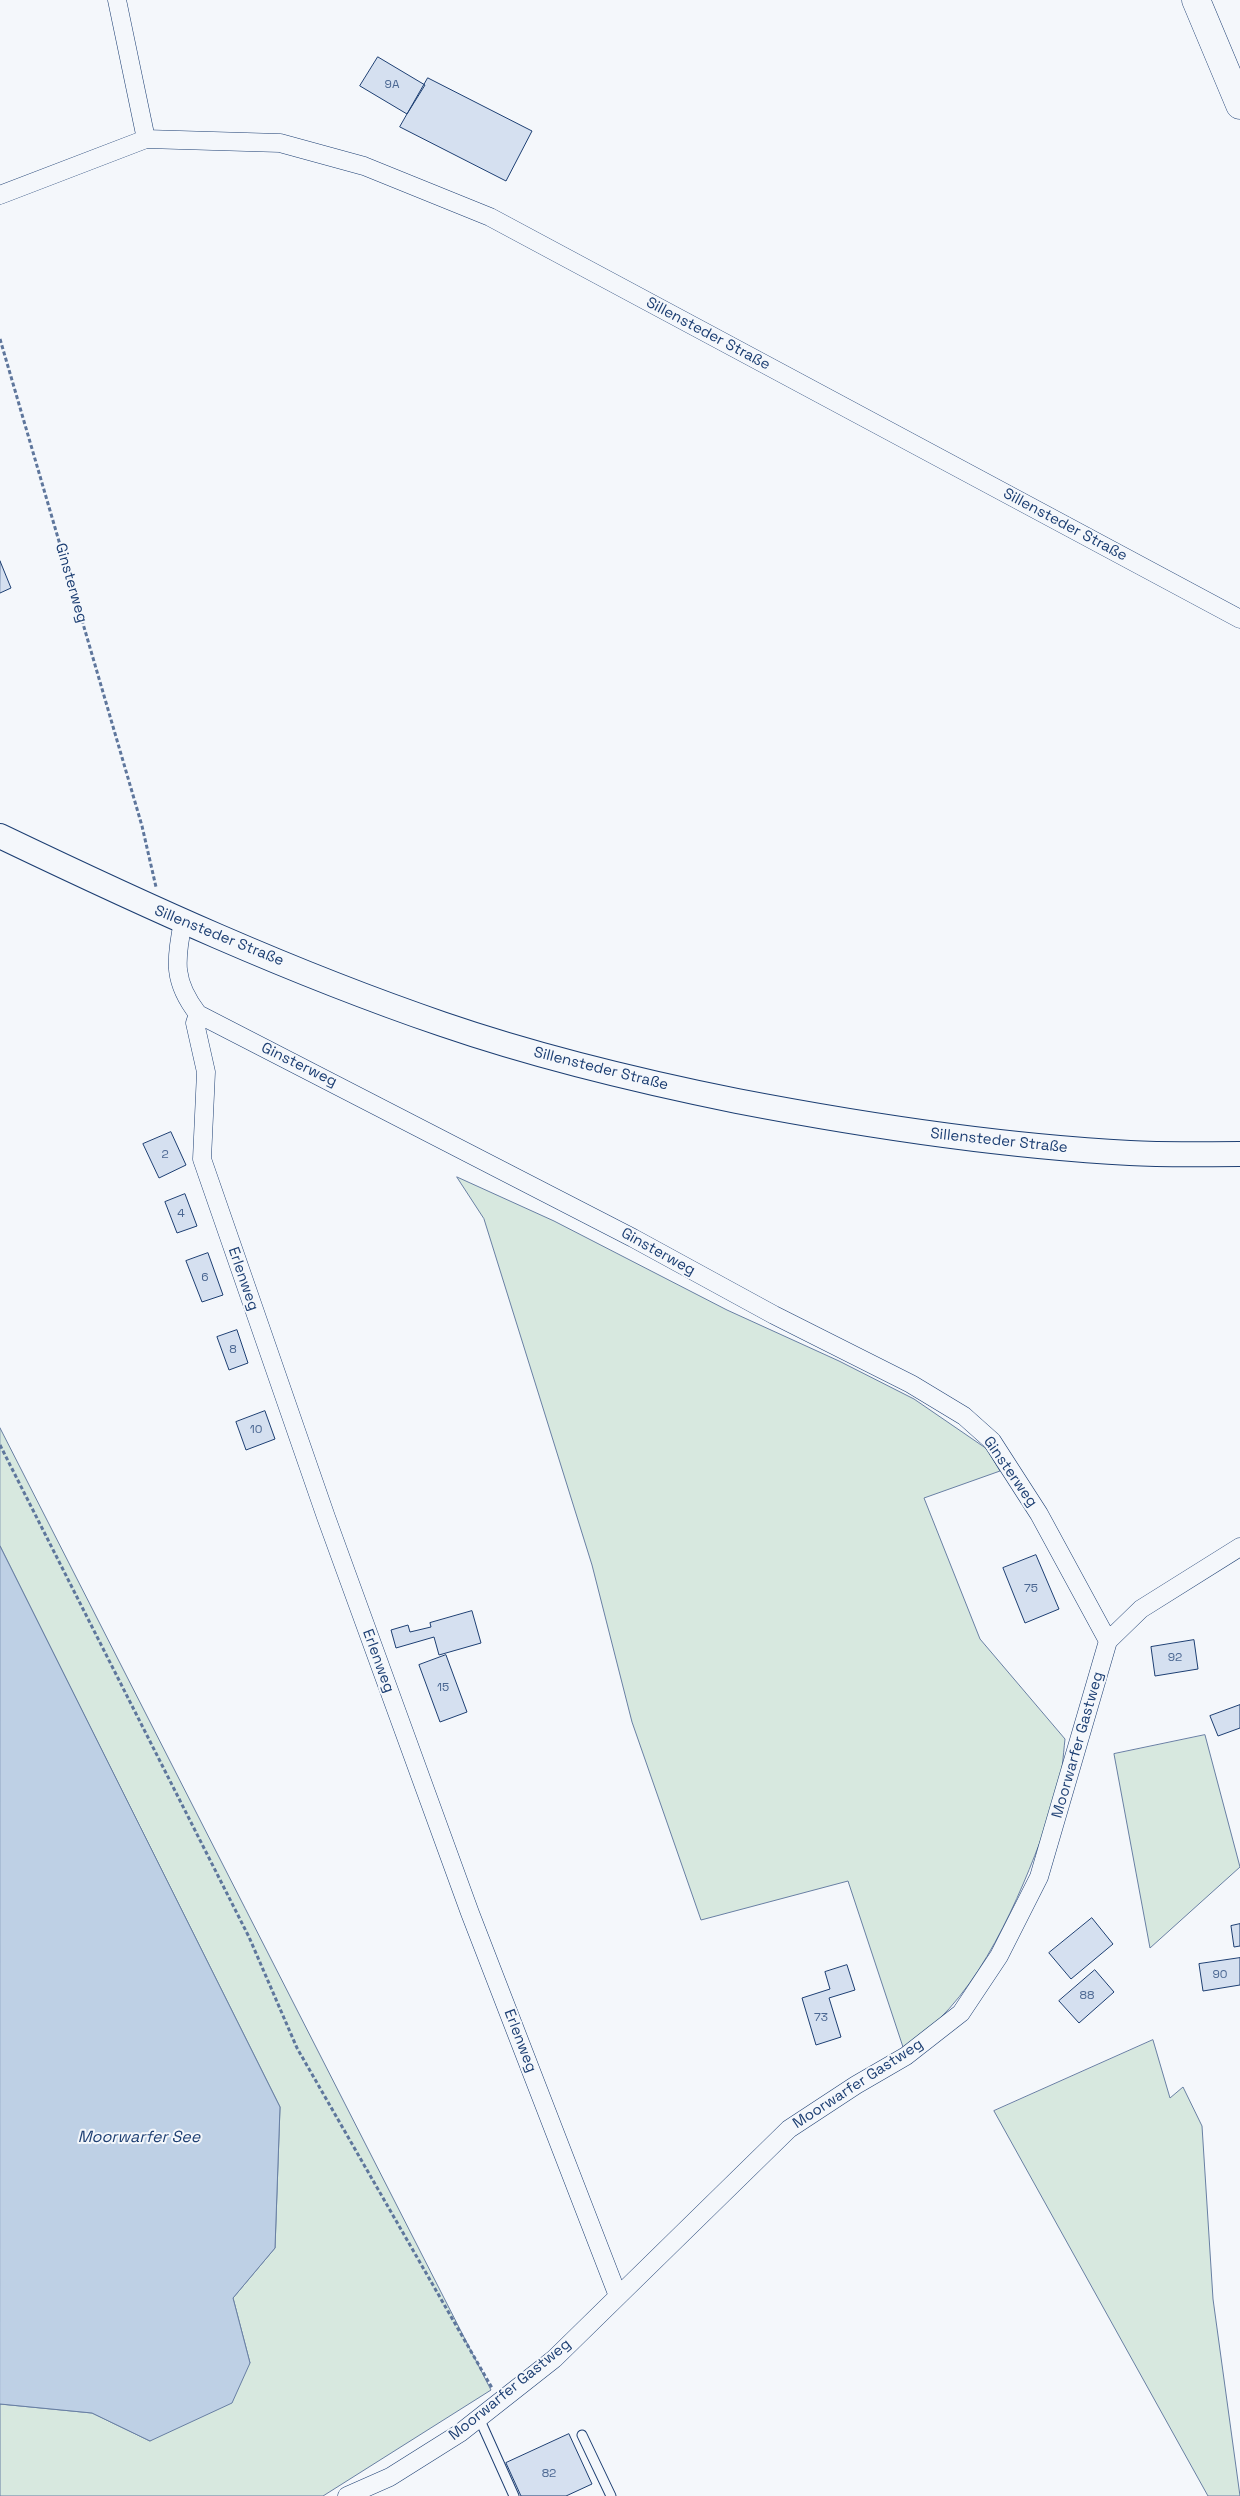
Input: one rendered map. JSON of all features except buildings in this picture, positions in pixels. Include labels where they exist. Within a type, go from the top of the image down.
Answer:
[{"type":"highway","points":[[1196,0],[1240,105]]},
{"type":"street","points":[[117,0],[146,139]]},
{"type":"street","name":"Sillensteder Straße","points":[[0,195],[146,139],[280,143],[364,166],[490,217],[1240,619]]},
{"type":"street","name":"Sillensteder Straße","points":[[0,836],[183,922],[442,1024],[547,1057],[671,1087],[812,1115],[946,1136],[1131,1153],[1240,1154]]},
{"type":"street","points":[[183,922],[176,954],[178,978],[188,1001],[198,1014]]},
{"type":"street","name":"Ginsterweg","points":[[198,1014],[633,1238],[774,1315],[911,1384],[964,1416],[992,1440],[998,1449],[1039,1514],[1108,1641]]},
{"type":"street","name":"Erlenweg","points":[[198,1014],[195,1023],[206,1072],[202,1158],[326,1517],[450,1858],[618,2296]]},
{"type":"street","name":"Moorwarfer Gastweg","points":[[347,2496],[390,2477],[460,2433],[554,2359],[789,2129],[856,2085],[906,2056],[961,2013],[999,1956],[1039,1878],[1108,1641],[1141,1609],[1240,1547]]},
{"type":"lane","points":[[478,2418],[514,2496]]},
{"type":"lane","points":[[582,2434],[611,2496]]},
{"type":"path","name":"Ginsterweg","points":[[0,340],[142,826],[157,894]]},
{"type":"path","points":[[0,1445],[249,1937],[297,2048],[500,2401]]},
{"type":"shaded area","points":[[457,1177],[554,1221],[727,1310],[839,1361],[914,1399],[987,1449],[1000,1471],[924,1498],[980,1639],[1065,1739],[1060,1781],[1052,1813],[1017,1899],[987,1957],[969,1984],[949,2008],[927,2030],[903,2047],[848,1881],[701,1920],[632,1722],[592,1565],[484,1219]]},
{"type":"shaded area","points":[[0,1428],[491,2390],[323,2496],[0,2496],[0,2404],[92,2413],[150,2441],[250,2363],[233,2298],[275,2248],[280,2107],[0,1546]]},
{"type":"shaded area","points":[[1205,1735],[1240,1867],[1150,1948],[1114,1754]]},
{"type":"shaded area","points":[[1153,2040],[1170,2098],[1183,2087],[1202,2126],[1213,2299],[1240,2496],[1208,2496],[994,2111]]},
{"type":"water","name":"Moorwarfer See","points":[[0,1546],[280,2107],[275,2248],[233,2298],[250,2363],[232,2403],[150,2441],[92,2413],[0,2404]]}]
